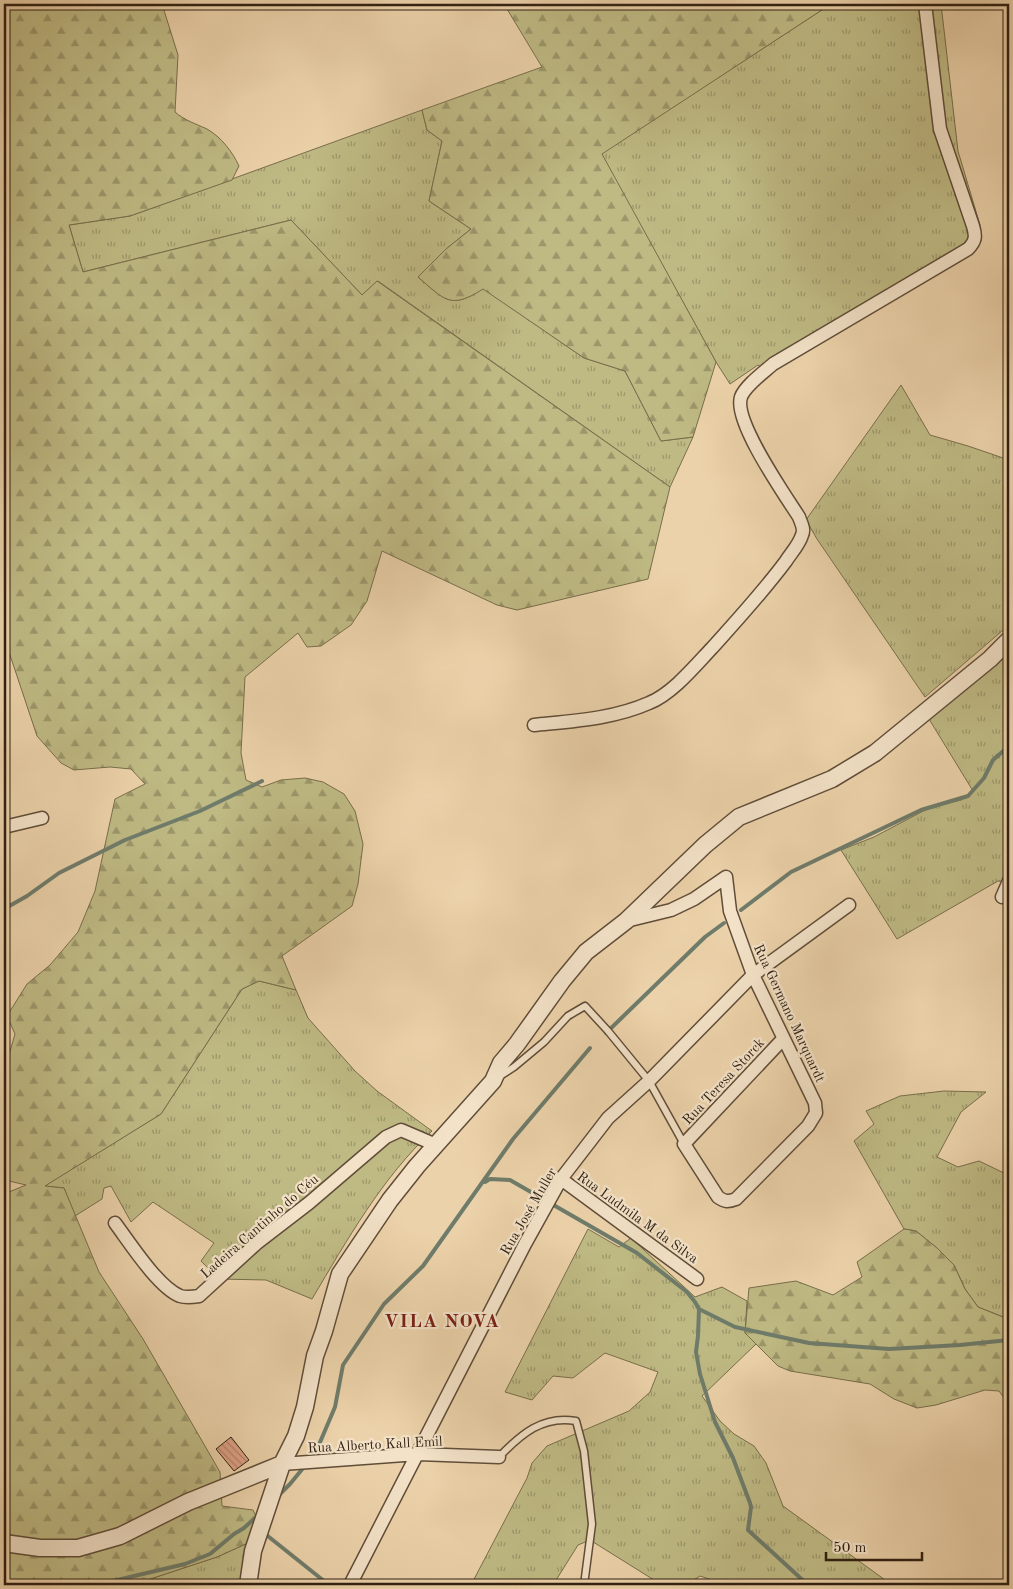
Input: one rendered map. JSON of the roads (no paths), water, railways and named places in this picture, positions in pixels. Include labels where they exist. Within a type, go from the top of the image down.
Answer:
[{"type":"street","points":[[534,725],[595,719],[626,712],[651,703],[666,693],[694,667],[764,591],[798,543],[803,534],[803,528],[752,440],[740,410],[741,397],[756,378],[773,364],[968,249],[974,243],[973,226],[940,128],[924,4]]},
{"type":"street","points":[[248,1585],[253,1551],[282,1464],[296,1436],[305,1407],[315,1356],[340,1274],[390,1200],[417,1166],[493,1080],[501,1063],[586,952],[626,921],[705,845],[739,817],[832,779],[875,753],[990,659],[1009,640]]},
{"type":"street","points":[[4,827],[42,818]]},
{"type":"street","name":"Rua Germano Marquardt","points":[[626,921],[670,910],[694,899],[726,877],[730,911],[753,974],[815,1103],[816,1113],[808,1126],[736,1199],[729,1202],[724,1202],[718,1198],[684,1144]]},
{"type":"street","points":[[1002,897],[1009,881]]},
{"type":"street","name":"Rua José Muller","points":[[350,1585],[525,1244],[561,1180],[608,1118],[649,1081],[753,974],[849,905]]},
{"type":"street","name":"Rua Teresa Storck","points":[[684,1144],[783,1039]]},
{"type":"street","name":"Ladeira Cantinho do Céu","points":[[115,1223],[161,1282],[180,1296],[190,1298],[199,1296],[257,1243],[309,1203],[386,1137],[401,1130],[436,1145]]},
{"type":"street","name":"Rua Ludmila M da Silva","points":[[561,1180],[697,1279]]},
{"type":"street","name":"Rua Alberto Kall Emil","points":[[282,1464],[418,1454],[499,1457]]},
{"type":"street","points":[[4,1543],[40,1548],[78,1548],[120,1536],[188,1502],[282,1464]]},
{"type":"lane","points":[[493,1080],[514,1067],[544,1042],[568,1016],[585,1006],[649,1081],[684,1144]]},
{"type":"lane","points":[[499,1457],[517,1438],[539,1424],[562,1419],[576,1421],[584,1451],[592,1524],[584,1585]]},
{"type":"waterway","points":[[741,910],[791,872],[921,810],[968,796],[984,778],[993,760],[1009,746]]},
{"type":"waterway","points":[[4,909],[27,896],[59,873],[125,840],[200,811],[262,781]]},
{"type":"waterway","points":[[606,1033],[705,937],[724,923]]},
{"type":"waterway","points":[[310,1459],[318,1447],[335,1407],[343,1365],[384,1304],[423,1266],[513,1139],[590,1048]]},
{"type":"waterway","points":[[485,1182],[490,1179],[510,1180],[637,1253],[687,1292],[699,1309],[696,1352],[700,1374],[715,1422],[733,1458],[750,1503],[748,1530],[808,1585]]},
{"type":"waterway","points":[[699,1309],[735,1327],[809,1343],[889,1349],[1009,1340]]},
{"type":"waterway","points":[[277,1497],[304,1467]]},
{"type":"waterway","points":[[96,1585],[185,1564],[210,1554],[258,1515]]},
{"type":"waterway","points":[[264,1533],[329,1585]]},
{"type":"district","name":"VILA NOVA","points":[[442,1320]]}]
